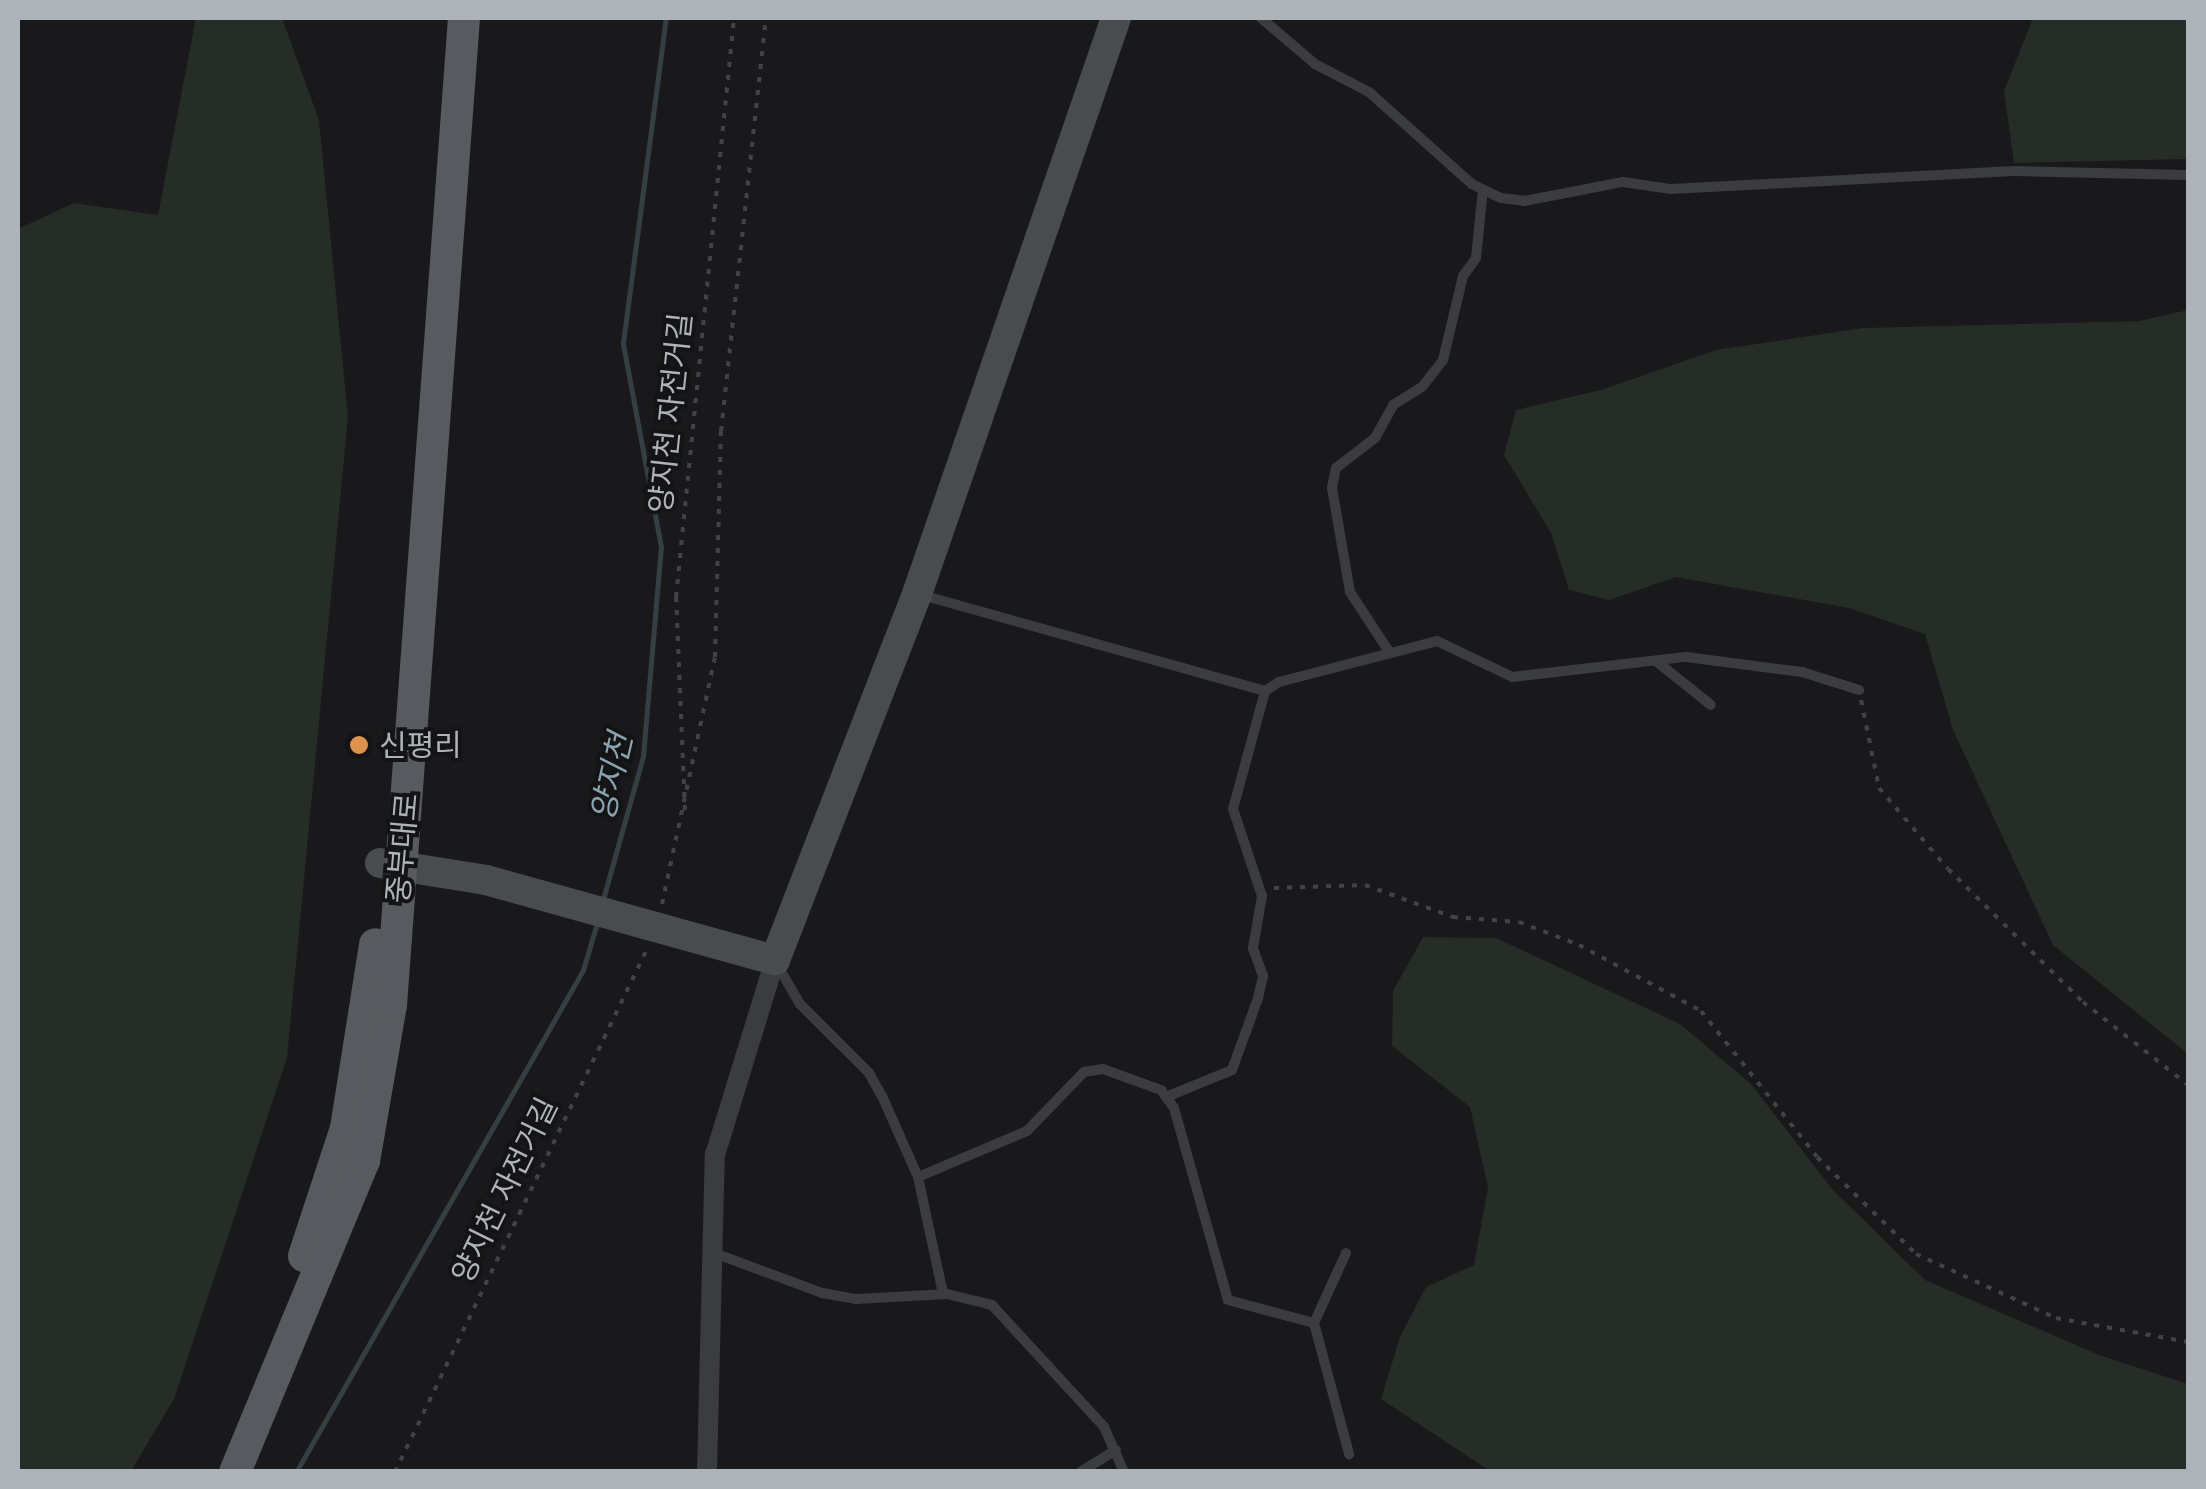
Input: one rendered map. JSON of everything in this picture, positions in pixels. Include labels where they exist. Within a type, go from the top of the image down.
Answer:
[{"type":"main road","name":"중부대로","points":[[235,1472],[364,1160],[392,1005],[390,864],[443,18]]},
{"type":"main road","name":"중부대로","points":[[214,1472],[317,1226],[346,1128],[390,864],[464,18]]},
{"type":"street","points":[[708,1472],[715,1154],[775,960],[917,594],[1116,18]]},
{"type":"street","points":[[390,864],[486,880],[775,960]]},
{"type":"lane","points":[[1262,18],[1315,64],[1369,92],[1483,190],[1524,201],[1623,182],[1672,189],[2014,171],[2188,174]]},
{"type":"lane","points":[[1390,653],[1350,592],[1332,488],[1336,468],[1376,438],[1394,405],[1422,386],[1443,360],[1463,276],[1476,258],[1483,190]]},
{"type":"lane","points":[[917,594],[1265,691]]},
{"type":"lane","points":[[918,1177],[1028,1131],[1084,1072],[1104,1069],[1166,1097],[1232,1070],[1239,1059],[1263,976],[1253,948],[1260,889],[1234,809],[1265,691],[1278,682],[1437,640],[1512,677],[1686,657],[1802,672],[1859,690]]},
{"type":"lane","points":[[1656,661],[1711,705]]},
{"type":"lane","points":[[775,960],[800,1004],[869,1074],[918,1177],[943,1294]]},
{"type":"lane","points":[[1166,1097],[1228,1300],[1314,1323]]},
{"type":"lane","points":[[713,1252],[822,1294],[856,1299],[943,1294],[992,1305],[1030,1338],[1116,1450],[1124,1472]]},
{"type":"lane","points":[[1346,1253],[1314,1323],[1348,1454]]},
{"type":"lane","points":[[1080,1472],[1116,1450]]},
{"type":"path","name":"양지천 자전거길","points":[[395,1472],[650,927],[685,815],[676,598],[734,18]]},
{"type":"path","points":[[685,815],[715,656],[720,431],[766,18]]},
{"type":"path","points":[[1859,690],[1879,788],[1890,802],[1948,869],[2083,1002],[2188,1085]]},
{"type":"path","points":[[1260,889],[1365,885],[1454,917],[1519,922],[1580,945],[1701,1010],[1817,1157],[1916,1254],[2056,1318],[2188,1342]]},
{"type":"shaded area","points":[[196,18],[282,18],[319,120],[348,417],[287,1058],[174,1399],[131,1471],[18,1471],[18,229],[74,203],[158,215]]},
{"type":"shaded area","points":[[2033,18],[2188,18],[2188,159],[2014,163],[2004,91]]},
{"type":"shaded area","points":[[2188,310],[2188,1054],[2053,945],[1953,730],[1925,634],[1849,608],[1676,577],[1609,600],[1569,590],[1551,533],[1504,455],[1516,410],[1601,390],[1716,350],[1863,328],[2139,321]]},
{"type":"shaded area","points":[[1423,937],[1496,938],[1680,1024],[1751,1084],[1832,1189],[1925,1280],[2099,1355],[2188,1384],[2188,1471],[1490,1471],[1381,1399],[1400,1337],[1426,1287],[1474,1265],[1488,1187],[1470,1107],[1392,1046],[1393,991]]},
{"type":"waterway","name":"양지천","points":[[602,903],[643,756],[661,547],[623,343],[666,18]]},
{"type":"waterway","name":"양지천","points":[[296,1472],[583,970],[597,923]]},
{"type":"place","name":"신평리","points":[[359,745]]}]
